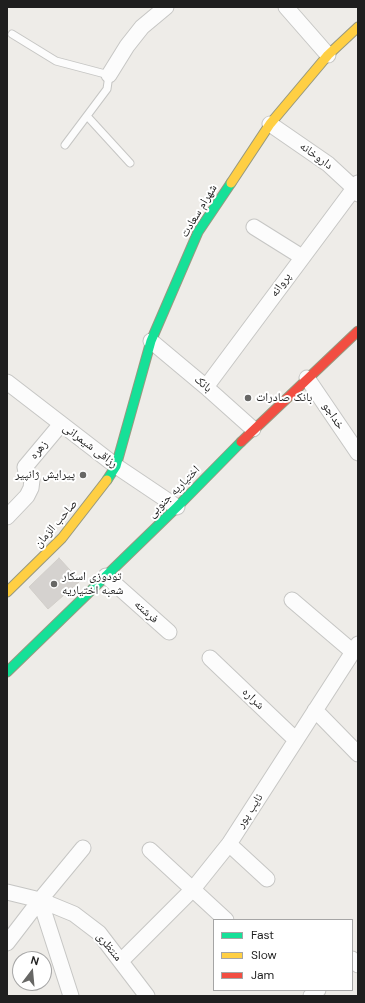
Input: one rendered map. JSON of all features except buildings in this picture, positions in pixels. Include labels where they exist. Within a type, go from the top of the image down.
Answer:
[{"type":"street","points":[[109,75],[127,46],[138,32],[166,7]]},
{"type":"street","points":[[286,7],[328,55]]},
{"type":"street","name":"شهرام سعادت","points":[[116,466],[151,341],[198,232],[270,124],[328,55],[358,27]]},
{"type":"street","name":"داروخانه","points":[[270,124],[328,164],[357,188]]},
{"type":"street","name":"پروانه","points":[[206,387],[302,257],[357,188]]},
{"type":"street","points":[[254,227],[302,257]]},
{"type":"street","name":"اختیاریه جنوبی","points":[[7,672],[176,507],[253,429],[358,331]]},
{"type":"street","name":"بانک","points":[[151,341],[253,429]]},
{"type":"street","name":"خداجو","points":[[308,378],[358,453]]},
{"type":"street","name":"رزاقی شیمرانی","points":[[7,382],[116,466],[176,507]]},
{"type":"street","name":"زهره","points":[[7,517],[27,496],[31,488],[32,480],[25,467],[61,424]]},
{"type":"street","name":"صاحب الزمان","points":[[7,592],[62,538],[106,483],[116,466]]},
{"type":"street","name":"فرشته","points":[[106,576],[169,632]]},
{"type":"street","points":[[292,600],[356,648]]},
{"type":"street","name":"نایب پور","points":[[121,961],[194,889],[230,844],[356,648]]},
{"type":"street","name":"شراره","points":[[210,658],[296,740]]},
{"type":"street","points":[[315,710],[358,754]]},
{"type":"street","points":[[230,844],[267,879]]},
{"type":"street","points":[[7,943],[82,848]]},
{"type":"street","points":[[150,850],[225,919]]},
{"type":"street","name":"منتظری","points":[[7,892],[40,900],[74,914],[99,932],[147,996]]},
{"type":"street","points":[[40,900],[71,996]]},
{"type":"lane","points":[[12,34],[56,60],[109,75],[107,89],[65,145]]},
{"type":"lane","points":[[87,116],[130,163]]},
{"type":"traffic: fast","points":[[107,480],[116,466],[151,341],[198,232],[231,183]]},
{"type":"traffic: fast","points":[[7,672],[177,507],[241,442]]},
{"type":"traffic: slow","points":[[231,183],[270,124],[328,55],[358,27]]},
{"type":"traffic: slow","points":[[7,592],[62,538],[107,480]]},
{"type":"traffic: jam","points":[[241,442],[358,331]]},
{"type":"place","name":"بانک صادرات","points":[[248,398]]},
{"type":"place","name":"پیرایش ژانپیر","points":[[83,475]]},
{"type":"place","name":"تودوزی اسکار شعبه اختیاریه","points":[[54,584]]}]
